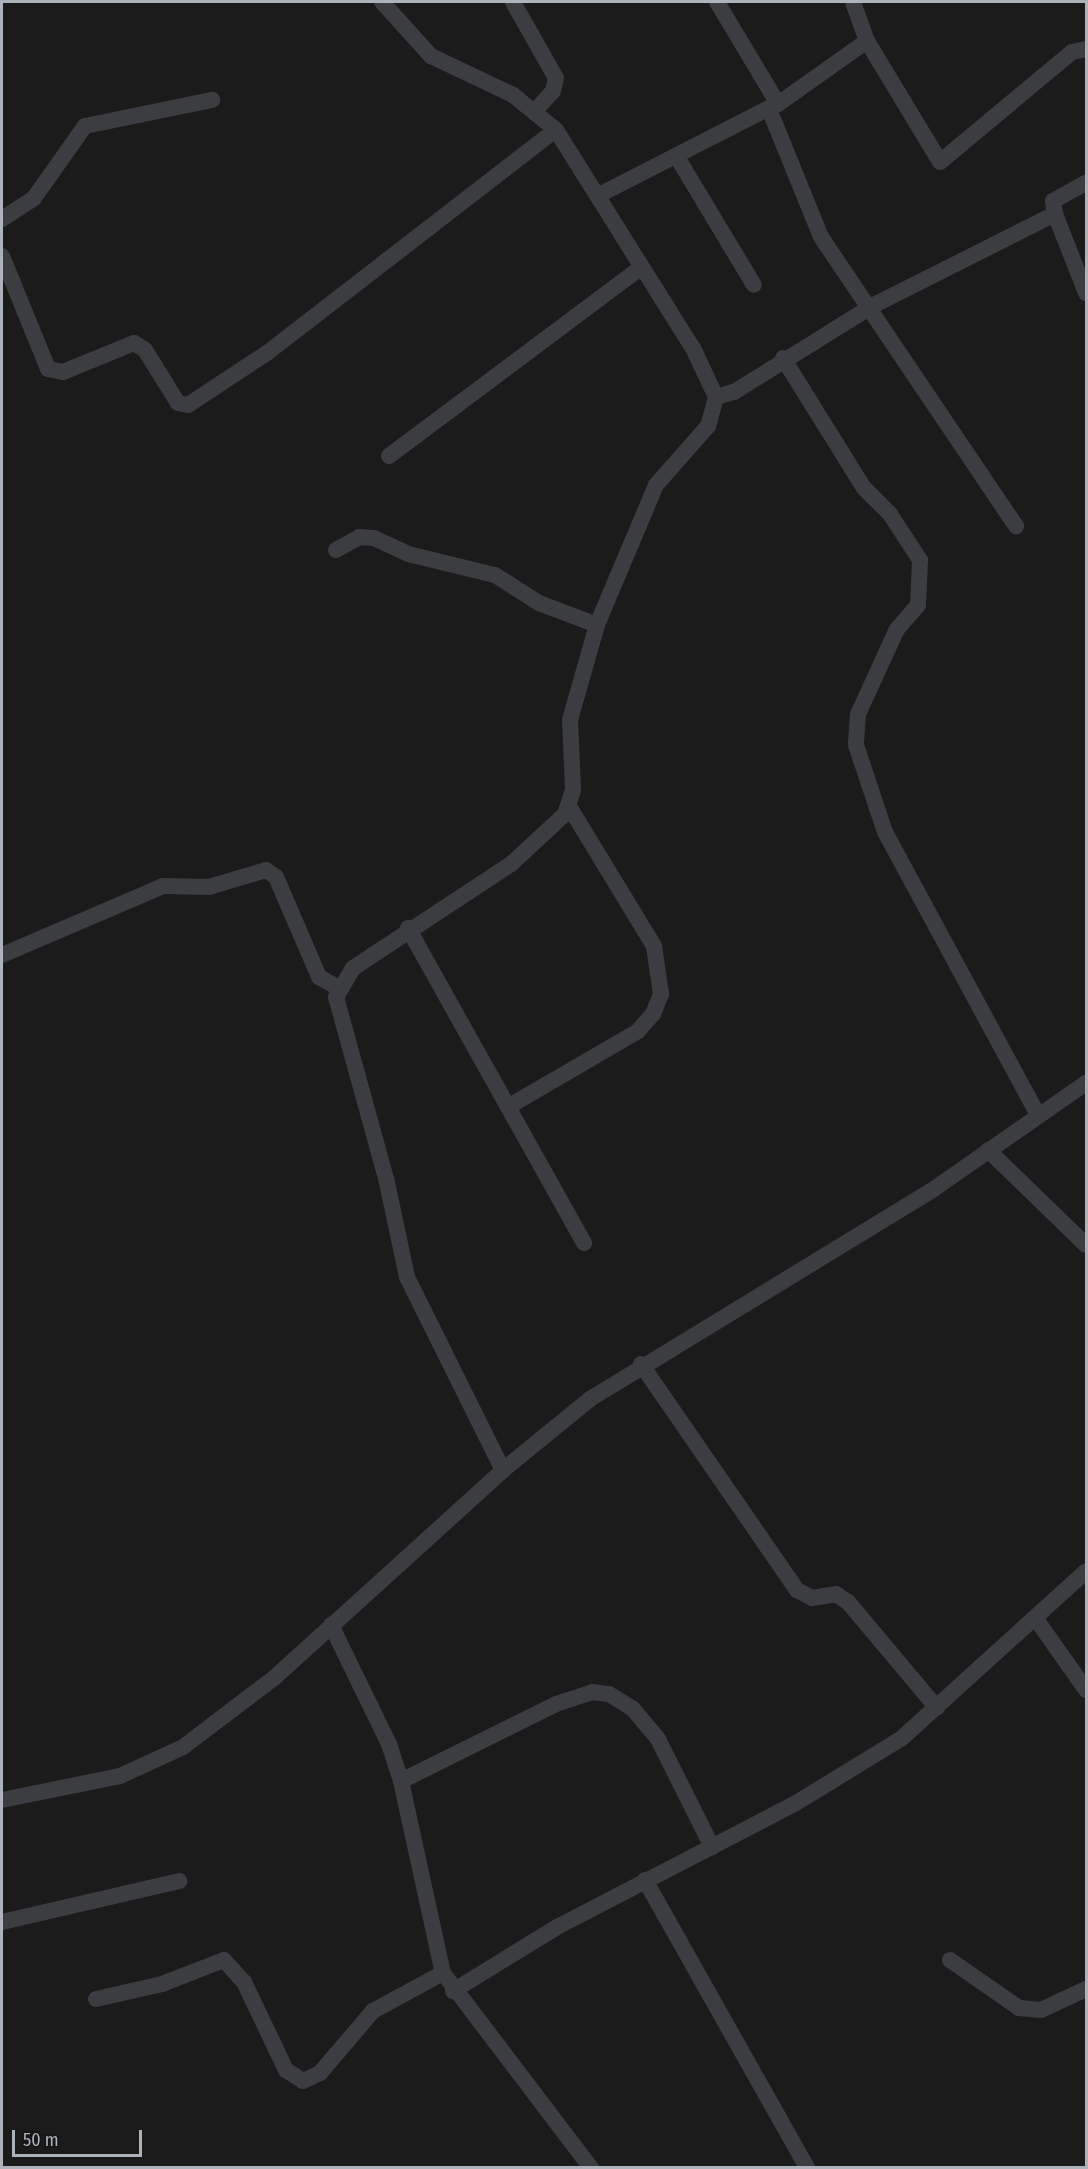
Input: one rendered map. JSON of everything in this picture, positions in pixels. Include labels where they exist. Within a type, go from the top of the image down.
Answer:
[{"type":"street","points":[[382,2],[431,56],[536,110],[556,130],[599,195],[640,268],[693,348],[716,397],[708,426],[656,485],[597,625],[570,720],[573,790],[569,807],[511,864],[408,928],[353,968],[338,987],[337,1008],[386,1178],[407,1277],[503,1470]]},
{"type":"street","points":[[513,2],[556,78],[554,91],[536,110]]},
{"type":"street","points":[[717,2],[774,106],[821,237],[872,306],[1016,526]]},
{"type":"street","points":[[852,2],[867,41],[939,162],[1072,52],[1086,49]]},
{"type":"street","points":[[599,195],[774,106],[867,41]]},
{"type":"street","points":[[2,219],[34,198],[85,126],[212,100]]},
{"type":"street","points":[[2,256],[48,369],[63,372],[134,343],[145,350],[178,403],[188,405],[267,353],[556,130]]},
{"type":"street","points":[[677,157],[754,285]]},
{"type":"street","points":[[1086,183],[1053,201],[1055,214],[1086,293]]},
{"type":"street","points":[[716,397],[734,392],[783,358],[872,306],[1055,214]]},
{"type":"street","points":[[389,456],[640,268]]},
{"type":"street","points":[[783,358],[864,488],[890,514],[920,560],[918,605],[897,629],[858,714],[856,745],[885,832],[1038,1115]]},
{"type":"street","points":[[336,550],[366,536],[408,554],[495,575],[539,603],[597,625]]},
{"type":"street","points":[[511,1105],[638,1031],[653,1014],[661,994],[654,946],[569,807]]},
{"type":"street","points":[[2,955],[162,886],[209,887],[266,870],[276,877],[319,977],[338,987]]},
{"type":"street","points":[[408,928],[511,1105],[584,1244]]},
{"type":"street","points":[[2,1800],[120,1776],[183,1747],[274,1678],[503,1470],[641,1364],[931,1191],[1086,1083]]},
{"type":"street","points":[[988,1150],[1086,1245]]},
{"type":"street","points":[[641,1364],[797,1590],[812,1598],[836,1594],[848,1602],[937,1708]]},
{"type":"street","points":[[453,1991],[645,1880],[712,1847],[853,1769],[937,1708],[1086,1571]]},
{"type":"street","points":[[1036,1619],[1086,1690]]},
{"type":"street","points":[[331,1625],[389,1744],[401,1781],[443,1973],[453,1991],[591,2168]]},
{"type":"street","points":[[401,1781],[556,1704],[592,1692],[609,1694],[633,1709],[658,1738],[712,1847]]},
{"type":"street","points":[[645,1880],[807,2168]]},
{"type":"street","points":[[2,1922],[179,1881]]},
{"type":"street","points":[[96,1999],[162,1984],[224,1960],[244,1982],[286,2070],[303,2081],[320,2073],[373,2010],[443,1973]]},
{"type":"street","points":[[950,1960],[1019,2008],[1041,2010],[1086,1989]]}]
